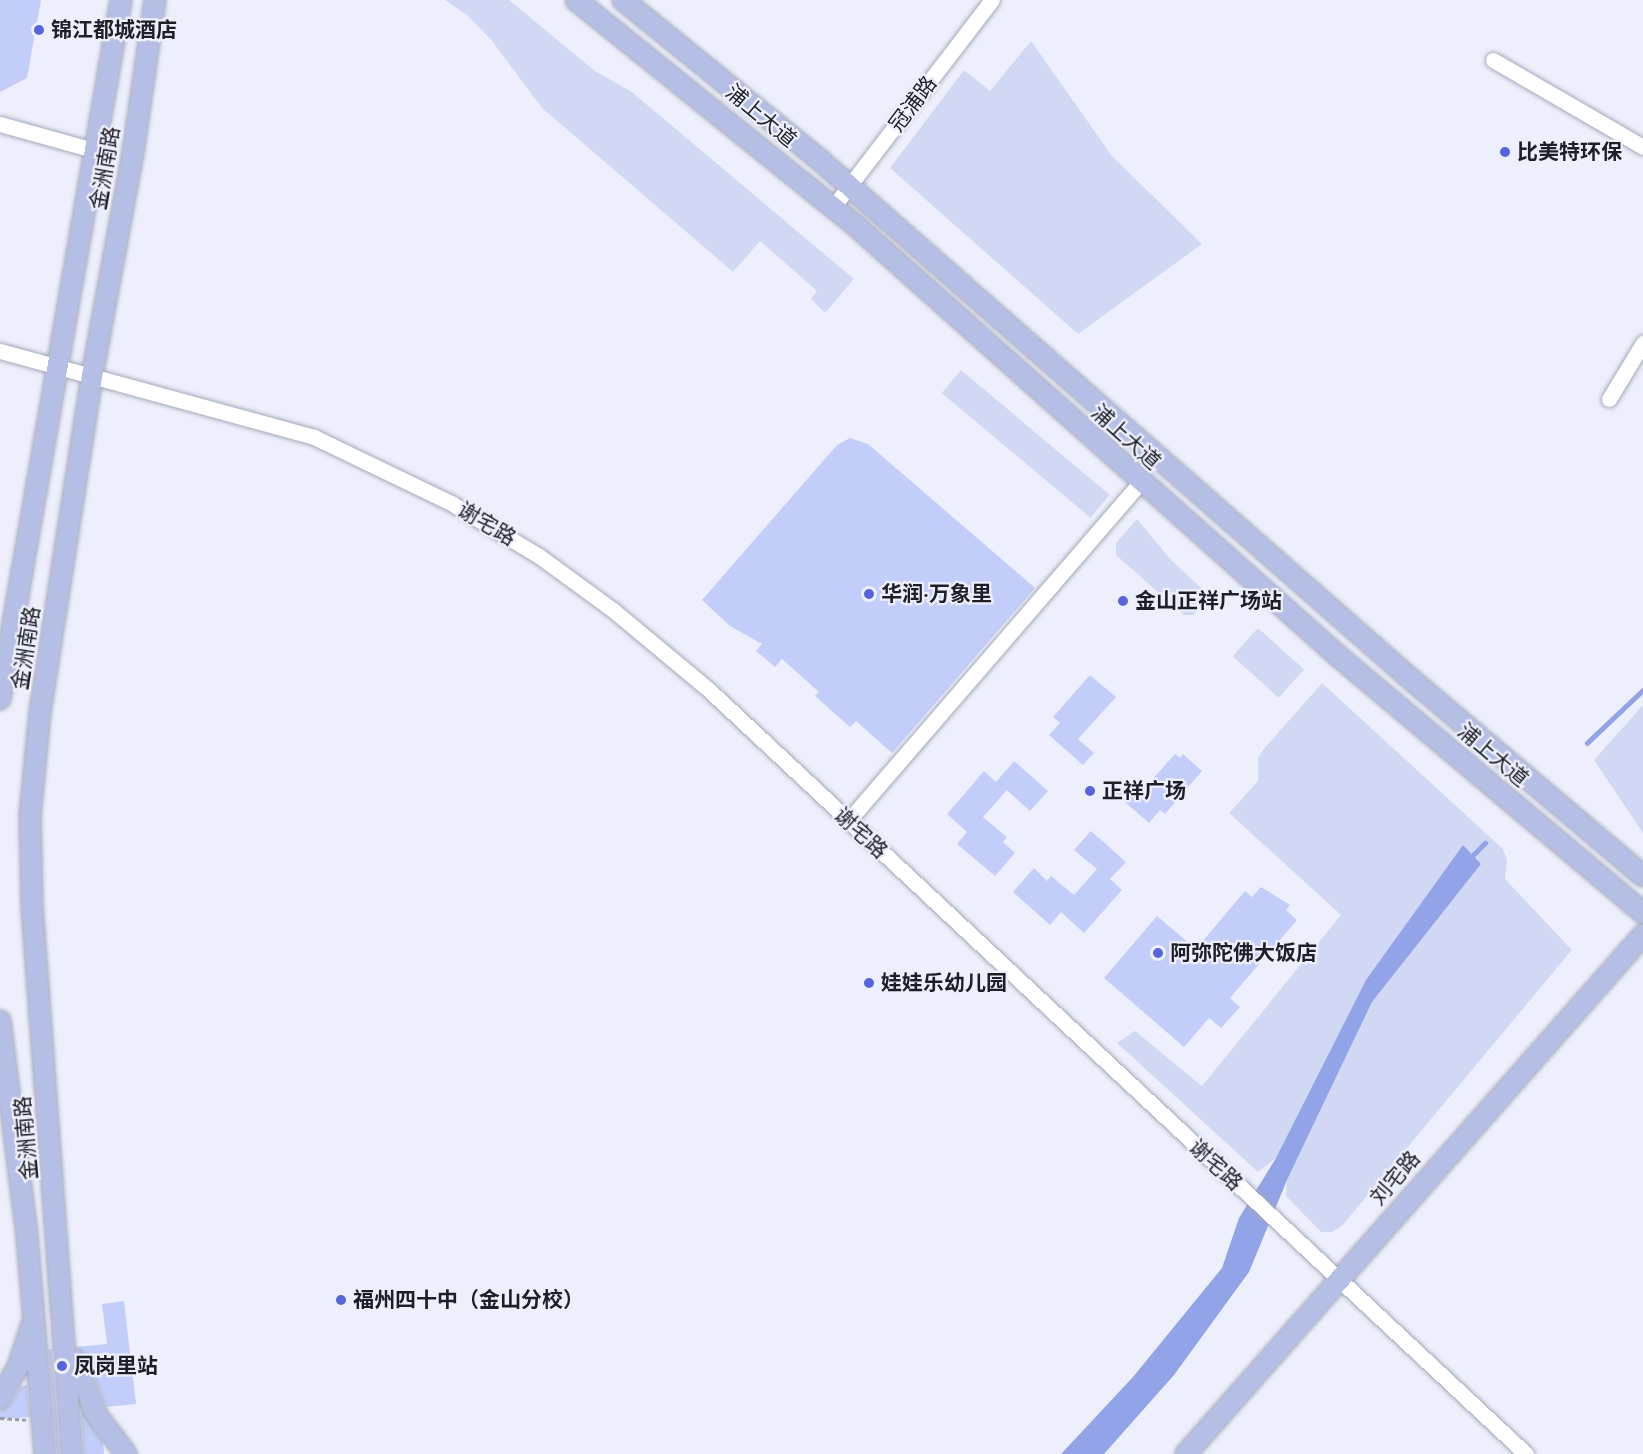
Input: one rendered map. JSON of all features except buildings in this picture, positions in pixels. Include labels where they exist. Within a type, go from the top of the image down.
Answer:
[{"type":"main road","name":"金洲南路","points":[[0,699],[121,0]]},
{"type":"main road","name":"金洲南路","points":[[72,1454],[65,1326],[35,945],[30,816],[40,712],[92,376],[133,153],[156,0]]},
{"type":"main road","name":"浦上大道","points":[[576,0],[833,207],[1336,655],[1643,913]]},
{"type":"main road","name":"浦上大道","points":[[622,0],[850,187],[1396,667],[1643,876]]},
{"type":"main road","name":"刘宅路","points":[[1186,1454],[1643,936]]},
{"type":"main road","name":"金洲南路","points":[[0,1021],[34,1319],[45,1454]]},
{"type":"main road","points":[[0,1398],[18,1367],[34,1319]]},
{"type":"main road","points":[[65,1326],[96,1414],[126,1454]]},
{"type":"street","name":"冠浦路","points":[[833,207],[992,0]]},
{"type":"street","points":[[1493,60],[1643,147]]},
{"type":"street","points":[[0,124],[94,150]]},
{"type":"street","points":[[1609,399],[1643,344]]},
{"type":"street","name":"谢宅路","points":[[0,351],[314,437],[394,474],[489,524],[614,610],[709,690],[1526,1454]]},
{"type":"street","points":[[848,821],[1141,482]]},
{"type":"path","points":[[0,1418],[28,1420]]},
{"type":"shaded area","points":[[445,0],[509,0],[595,71],[632,92],[854,279],[825,313],[811,299],[817,291],[760,241],[733,272],[542,108],[492,41],[467,15]]},
{"type":"shaded area","points":[[1031,41],[1112,156],[1202,244],[1078,334],[890,168],[964,70],[990,91]]},
{"type":"shaded area","points":[[961,370],[1110,495],[1090,518],[942,393]]},
{"type":"shaded area","points":[[1137,519],[1171,560],[1212,598],[1193,615],[1184,615],[1116,555],[1116,543]]},
{"type":"shaded area","points":[[1258,628],[1304,669],[1279,698],[1233,656]]},
{"type":"shaded area","points":[[1322,683],[1503,849],[1507,860],[1505,879],[1572,950],[1342,1226],[1332,1232],[1321,1232],[1286,1196],[1287,1180],[1372,1002],[1481,864],[1463,846],[1276,1158],[1258,1172],[1117,1043],[1135,1031],[1202,1086],[1341,915],[1229,813],[1258,781],[1258,758],[1263,750]]},
{"type":"shaded area","points":[[1643,705],[1643,833],[1594,760]]},
{"type":"water","points":[[1463,845],[1481,864],[1372,1002],[1287,1180],[1249,1272],[1174,1375],[1104,1454],[1061,1454],[1133,1377],[1222,1268],[1239,1218],[1276,1158],[1366,980]]},
{"type":"waterway","points":[[1587,743],[1643,690]]},
{"type":"waterway","points":[[1473,855],[1485,843]]},
{"type":"place","name":"锦江都城酒店","points":[[39,30]]},
{"type":"place","name":"比美特环保","points":[[1505,152]]},
{"type":"place","name":"华润·万象里","points":[[869,594]]},
{"type":"place","name":"金山正祥广场站","points":[[1123,601]]},
{"type":"place","name":"正祥广场","points":[[1090,791]]},
{"type":"place","name":"阿弥陀佛大饭店","points":[[1158,953]]},
{"type":"place","name":"娃娃乐幼儿园","points":[[869,983]]},
{"type":"place","name":"福州四十中（金山分校）","points":[[341,1300]]},
{"type":"place","name":"凤岗里站","points":[[62,1366]]}]
